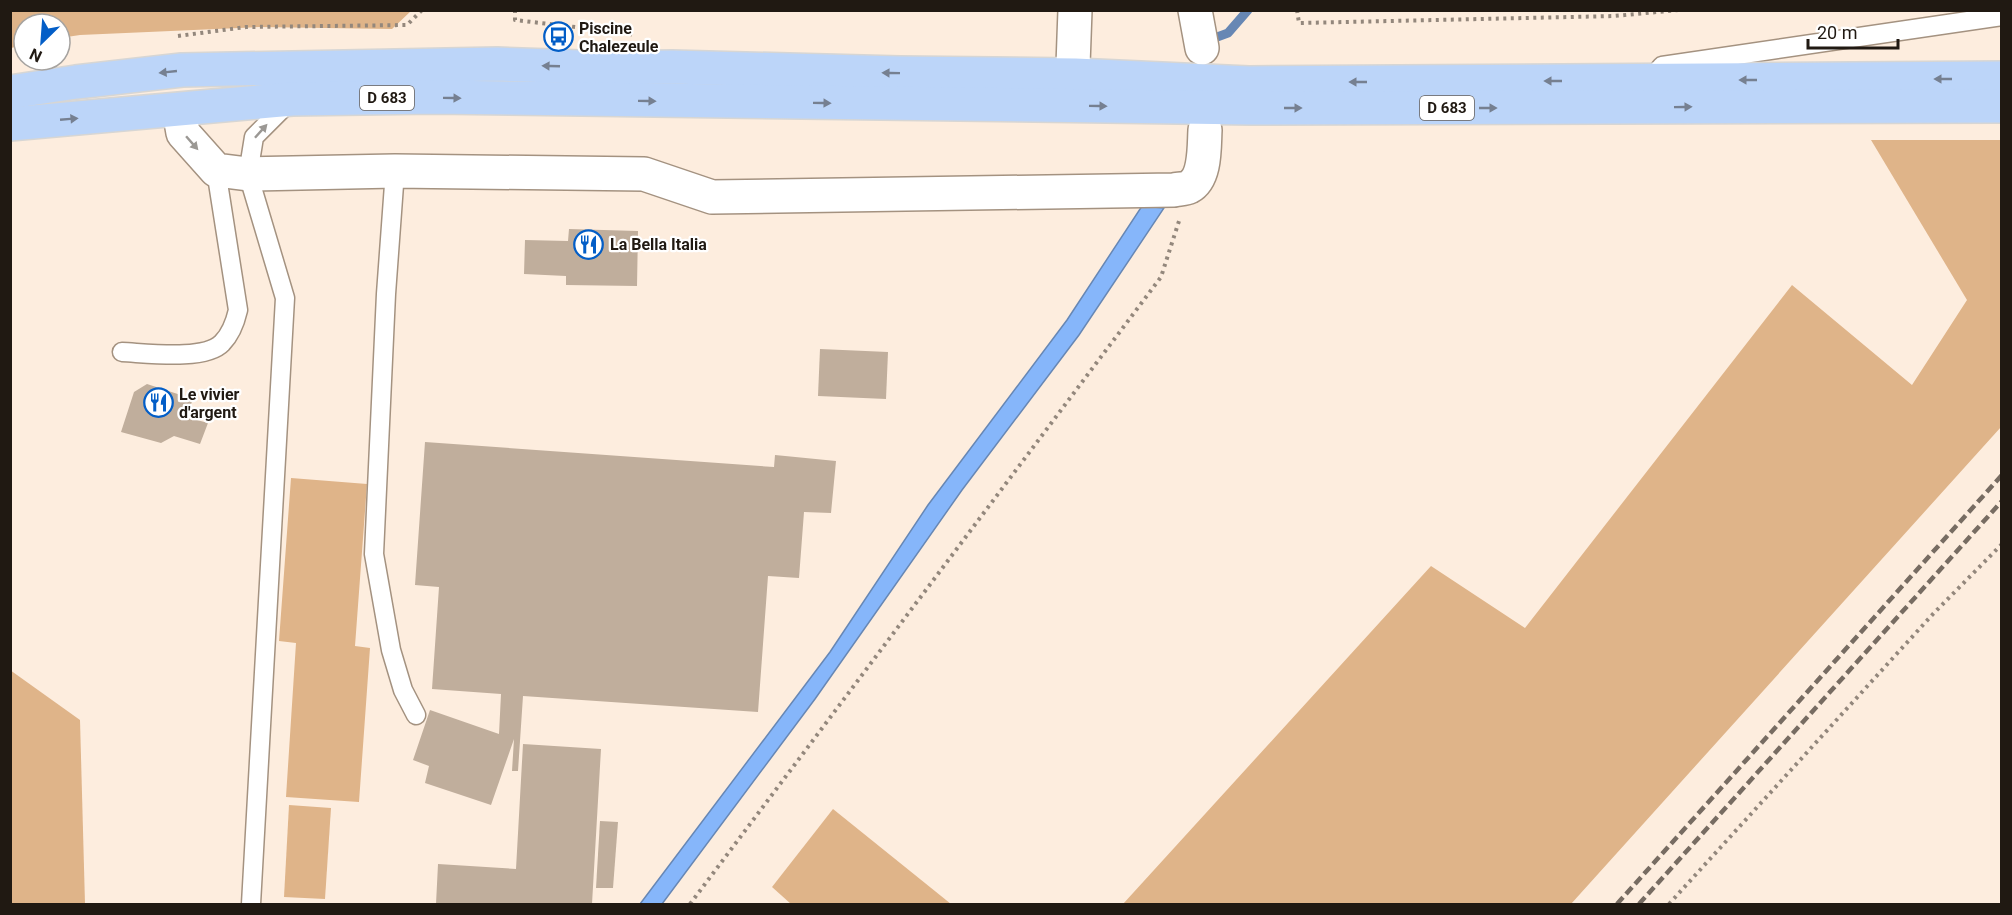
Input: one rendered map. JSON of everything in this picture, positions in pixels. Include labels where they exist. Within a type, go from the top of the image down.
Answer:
[{"type":"main road","name":"D 683","points":[[10,92],[182,70],[436,64],[1076,75],[1249,83],[2001,78]]},
{"type":"main road","points":[[178,110],[197,88],[278,88],[333,83],[408,82],[436,64]]},
{"type":"main road","points":[[893,104],[925,87],[1055,90],[1076,75]]},
{"type":"main road","name":"D 683","points":[[10,124],[292,99],[435,98],[1486,108],[2001,106]]},
{"type":"street","points":[[1075,10],[1073,65],[1076,75]]},
{"type":"street","points":[[1195,10],[1202,48]]},
{"type":"street","points":[[178,110],[183,133],[232,172],[644,174],[712,197],[1174,190],[1190,186],[1199,175],[1205,130]]},
{"type":"lane","points":[[1650,81],[1662,66],[2001,16]]},
{"type":"lane","points":[[122,352],[197,355],[221,345],[234,327],[237,310],[232,172],[254,137],[292,99]]},
{"type":"lane","points":[[395,171],[386,294],[374,554],[391,650],[403,690],[416,715]]},
{"type":"lane","points":[[232,172],[285,298],[251,904]]},
{"type":"path","points":[[168,38],[246,27],[407,26],[422,10]]},
{"type":"path","points":[[515,10],[515,20],[627,33],[636,37]]},
{"type":"path","points":[[1297,10],[1299,23],[1614,16],[1679,10]]},
{"type":"path","points":[[690,904],[1161,277],[1190,186]]},
{"type":"path","points":[[1670,904],[1911,639],[2001,544]]},
{"type":"shaded area","points":[[11,10],[411,10],[392,29],[259,27],[72,36],[72,12],[12,12],[11,48]]},
{"type":"shaded area","points":[[1871,140],[2001,140],[2001,427],[1571,904],[1123,904],[1431,566],[1525,628],[1792,285],[1912,385],[1967,300]]},
{"type":"shaded area","points":[[291,478],[367,484],[355,646],[370,648],[359,802],[286,797],[296,643],[279,641]]},
{"type":"shaded area","points":[[10,670],[80,720],[85,904],[11,904]]},
{"type":"shaded area","points":[[289,805],[331,808],[325,899],[284,897]]},
{"type":"shaded area","points":[[833,809],[951,904],[791,904],[772,887]]},
{"type":"water","points":[[1142,206],[1164,208],[1079,335],[962,490],[815,699],[662,904],[640,904],[830,652],[928,505],[1067,320]]},
{"type":"building","points":[[569,229],[638,231],[637,286],[566,285],[566,276],[524,274],[525,240],[568,241]]},
{"type":"building","points":[[820,349],[888,352],[886,399],[818,396]]},
{"type":"building","points":[[147,384],[193,399],[186,417],[208,423],[200,444],[174,436],[161,443],[121,432],[134,392]]},
{"type":"building","points":[[425,442],[774,467],[775,455],[836,461],[831,513],[804,512],[799,578],[768,576],[758,712],[523,696],[518,771],[512,771],[514,739],[491,805],[425,783],[429,766],[413,760],[430,710],[499,734],[501,694],[432,689],[439,587],[415,585]]},
{"type":"building","points":[[523,744],[601,749],[592,904],[436,904],[438,864],[516,869]]},
{"type":"building","points":[[600,821],[618,822],[613,888],[596,888]]},
{"type":"waterway","points":[[1209,40],[1228,33],[1248,10]]},
{"type":"railway","points":[[1617,904],[2002,475]]},
{"type":"railway","points":[[1639,904],[2002,501]]},
{"type":"place","name":"Piscine Chalezeule","points":[[558,37]]},
{"type":"place","name":"La Bella Italia","points":[[589,244]]},
{"type":"place","name":"Le vivier d'argent","points":[[158,403]]}]
